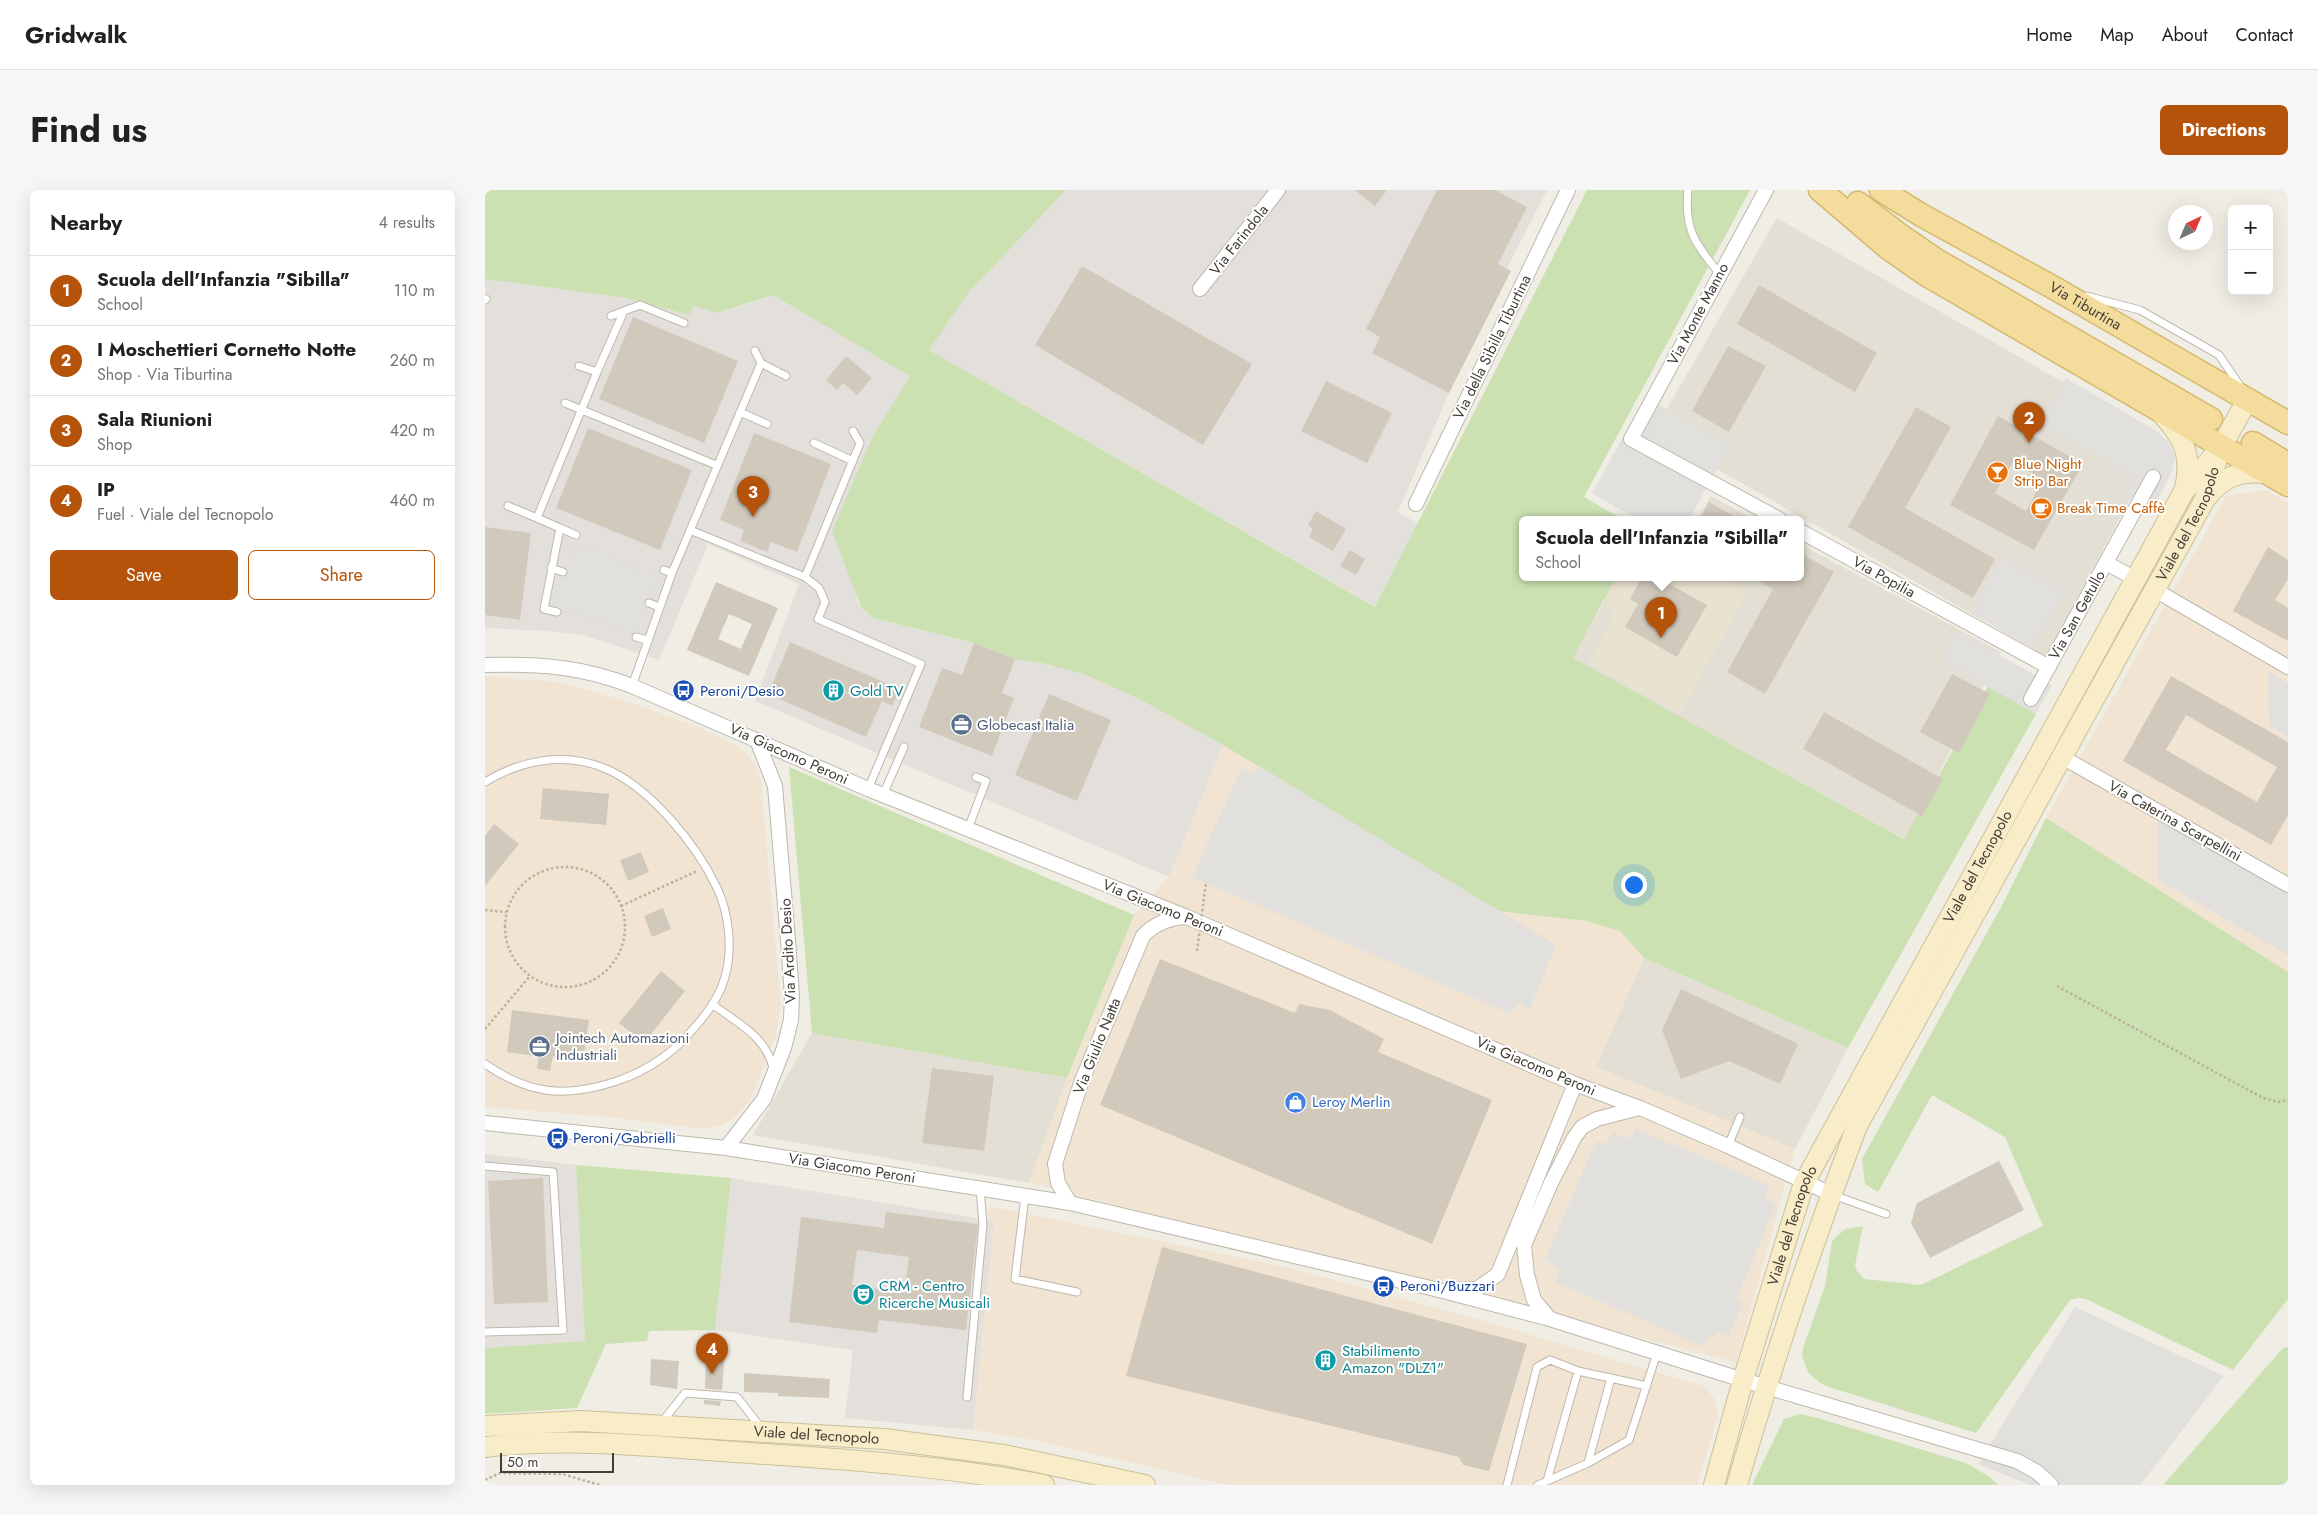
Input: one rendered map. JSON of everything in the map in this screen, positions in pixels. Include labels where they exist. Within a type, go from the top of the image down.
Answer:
[{"type":"main road","points":[[1820,190],[1888,248],[1925,274],[2163,415],[2288,485]]},
{"type":"main road","points":[[1841,190],[1900,236],[1938,261],[2211,419]]},
{"type":"main road","name":"Via Tiburtina","points":[[1881,190],[1923,216],[2057,289],[2288,422]]},
{"type":"main road","points":[[2221,447],[2249,399]]},
{"type":"main road","points":[[2163,415],[2178,433],[2185,448],[2188,464],[2185,491]]},
{"type":"main road","points":[[2253,443],[2288,464]]},
{"type":"main road","name":"Viale del Tecnopolo","points":[[1714,1485],[1743,1380],[1804,1183],[2135,579],[2185,491],[2221,447]]},
{"type":"main road","name":"Viale del Tecnopolo","points":[[1737,1485],[1766,1387],[1831,1194],[1857,1126],[2204,501],[2221,447]]},
{"type":"main road","points":[[2204,501],[2217,484],[2234,475],[2250,472],[2269,474]]},
{"type":"main road","name":"Viale del Tecnopolo","points":[[485,1426],[581,1421],[884,1439],[995,1454],[1145,1485]]},
{"type":"main road","name":"Viale del Tecnopolo","points":[[485,1446],[552,1442],[857,1460],[1000,1476],[1044,1485]]},
{"type":"street","name":"Via Farindola","points":[[1200,289],[1279,190]]},
{"type":"street","name":"Via della Sibilla Tiburtina","points":[[1416,504],[1568,190]]},
{"type":"street","name":"Via Monte Manno","points":[[1766,190],[1719,273],[1631,438],[1774,516]]},
{"type":"street","name":"Via San Getullo","points":[[2031,699],[2153,478]]},
{"type":"street","name":"Via Popilia","points":[[1804,533],[1969,623]]},
{"type":"street","name":"Via San Getullo","points":[[2106,563],[2135,579]]},
{"type":"street","points":[[2155,590],[2288,667]]},
{"type":"street","name":"Via San Getullo","points":[[1969,623],[2049,667]]},
{"type":"street","name":"Via Giacomo Peroni","points":[[485,664],[562,667],[591,672],[632,686],[868,789],[1187,917],[1575,1084],[1640,1108],[1831,1194]]},
{"type":"street","name":"Via Ardito Desio","points":[[726,1148],[764,1098],[775,1074],[791,1020],[792,996],[775,786],[757,740]]},
{"type":"street","name":"Via Caterina Scarpellini","points":[[2062,757],[2288,885]]},
{"type":"street","name":"Via Giulio Natta","points":[[1070,1203],[1058,1183],[1055,1164],[1082,1080],[1143,936],[1157,924],[1187,917]]},
{"type":"street","points":[[1443,1291],[1477,1289],[1498,1274],[1575,1084]]},
{"type":"street","points":[[1550,1319],[1534,1300],[1527,1275],[1524,1245],[1574,1138],[1583,1128],[1597,1119],[1640,1108]]},
{"type":"street","name":"Via Giacomo Peroni","points":[[485,1123],[726,1148],[1070,1203],[1443,1291],[1550,1319],[1743,1380],[2017,1462],[2037,1472],[2051,1485]]},
{"type":"lane","points":[[1688,190],[1687,210],[1690,230],[1703,252],[1719,273]]},
{"type":"lane","points":[[611,316],[640,305],[684,323]]},
{"type":"lane","points":[[537,518],[597,372],[625,311]]},
{"type":"lane","points":[[755,351],[761,363],[787,376]]},
{"type":"lane","points":[[632,686],[672,573],[716,465],[761,363]]},
{"type":"lane","points":[[579,366],[597,372]]},
{"type":"lane","points":[[565,403],[716,465]]},
{"type":"lane","points":[[740,412],[767,424]]},
{"type":"lane","points":[[805,577],[860,443],[853,431]]},
{"type":"lane","points":[[814,443],[853,461]]},
{"type":"lane","points":[[508,506],[576,534]]},
{"type":"lane","points":[[557,612],[544,609],[560,528]]},
{"type":"lane","points":[[690,530],[805,577],[819,588],[825,602],[819,619],[921,664],[868,789]]},
{"type":"lane","points":[[551,568],[563,572]]},
{"type":"lane","points":[[664,570],[672,573]]},
{"type":"lane","points":[[649,603],[659,607]]},
{"type":"lane","points":[[637,637],[647,640]]},
{"type":"lane","points":[[883,795],[904,746]]},
{"type":"lane","points":[[485,782],[512,768],[543,760],[569,760],[604,768],[620,776],[651,800],[679,831],[706,867],[717,889],[729,937],[725,976],[712,1004],[687,1038],[669,1054],[629,1077],[589,1089],[555,1092],[518,1084],[485,1064]]},
{"type":"lane","points":[[968,829],[985,780],[976,777]]},
{"type":"lane","points":[[712,1004],[764,1044],[770,1056],[775,1074]]},
{"type":"lane","points":[[1728,1146],[1739,1117]]},
{"type":"lane","points":[[485,1166],[553,1172],[563,1330],[485,1332]]},
{"type":"lane","points":[[967,1398],[983,1224],[981,1189]]},
{"type":"lane","points":[[1831,1194],[1886,1214]]},
{"type":"lane","points":[[1025,1196],[1015,1279],[1077,1292]]},
{"type":"lane","points":[[1538,1485],[1588,1463],[1629,1440],[1657,1353]]},
{"type":"lane","points":[[1507,1485],[1537,1367],[1550,1360],[1579,1371],[1647,1386]]},
{"type":"lane","points":[[1547,1481],[1579,1371]]},
{"type":"lane","points":[[1588,1463],[1611,1378]]},
{"type":"lane","points":[[658,1427],[685,1393],[737,1397],[765,1433]]},
{"type":"path","points":[[562,867],[581,869],[598,877],[612,889],[621,906],[625,923],[624,940],[618,956],[608,970],[579,986],[562,987],[545,984],[530,976],[517,963],[508,948],[505,930],[507,912],[514,895],[527,880],[543,871],[562,867]]},
{"type":"path","points":[[621,906],[706,867]]},
{"type":"path","points":[[1197,951],[1206,884]]},
{"type":"path","points":[[485,910],[507,912]]},
{"type":"path","points":[[485,1029],[530,976]]},
{"type":"path","points":[[2057,986],[2263,1098],[2278,1102],[2288,1100]]},
{"type":"path","points":[[485,1480],[500,1474],[562,1474],[600,1485]]},
{"type":"shaded area","points":[[1066,190],[1547,190],[1445,390],[1449,393],[1398,512],[1418,524],[1376,607],[929,350],[969,292]]},
{"type":"shaded area","points":[[1777,218],[2162,439],[2046,656],[1804,519],[1804,516],[1799,516],[1653,433]]},
{"type":"shaded area","points":[[485,279],[626,298],[689,315],[694,306],[717,313],[773,295],[911,376],[873,436],[843,529],[858,604],[873,618],[974,643],[1015,659],[1042,663],[1084,674],[1141,700],[1223,745],[1169,877],[755,701],[799,584],[708,544],[659,660],[583,635],[485,628]]},
{"type":"shaded area","points":[[2066,378],[2158,432],[2169,443],[2175,456],[2172,471],[2154,509],[2124,495],[2135,478],[2039,425]]},
{"type":"shaded area","points":[[1645,397],[1731,444],[1691,516],[1632,516],[1592,494]]},
{"type":"shaded area","points":[[2266,490],[2288,503],[2288,972],[2046,818],[2226,496]]},
{"type":"shaded area","points":[[1711,496],[1748,516],[1699,516]]},
{"type":"shaded area","points":[[575,543],[659,577],[635,636],[551,602]]},
{"type":"shaded area","points":[[1804,546],[2001,652],[1905,839],[1572,658],[1616,581],[1804,581]]},
{"type":"shaded area","points":[[2002,557],[2064,592],[2033,647],[1971,612]]},
{"type":"shaded area","points":[[1614,581],[1730,581],[1748,591],[1680,714],[1588,663],[1614,614],[1607,607],[1605,596]]},
{"type":"shaded area","points":[[1957,631],[2052,685],[2036,714],[1941,660]]},
{"type":"shaded area","points":[[2268,671],[2288,683],[2288,737],[2269,726]]},
{"type":"shaded area","points":[[485,676],[557,682],[630,702],[697,727],[736,746],[744,751],[755,764],[761,780],[781,1008],[776,1035],[750,1100],[737,1116],[724,1124],[715,1127],[696,1128],[609,1117],[485,1107]]},
{"type":"shaded area","points":[[1223,745],[1498,911],[1586,921],[1620,931],[1644,958],[1596,1067],[1795,1149],[1736,1362],[1029,1183],[1067,1078],[1134,915],[1169,877]]},
{"type":"shaded area","points":[[1259,766],[1556,945],[1530,1009],[1518,1003],[1511,1014],[1192,877],[1242,767],[1254,774]]},
{"type":"shaded area","points":[[2158,819],[2288,893],[2288,955],[2158,880]]},
{"type":"shaded area","points":[[1644,958],[1848,1048],[1795,1149],[1596,1067]]},
{"type":"shaded area","points":[[812,1033],[1067,1078],[1029,1183],[753,1135]]},
{"type":"shaded area","points":[[1636,1129],[1769,1185],[1765,1198],[1776,1205],[1736,1300],[1743,1303],[1729,1336],[1719,1332],[1709,1337],[1705,1347],[1555,1282],[1559,1270],[1545,1259],[1596,1141],[1607,1144],[1612,1132],[1629,1139]]},
{"type":"shaded area","points":[[485,1154],[576,1165],[585,1341],[485,1348]]},
{"type":"shaded area","points":[[731,1178],[994,1221],[973,1430],[845,1418],[853,1350],[715,1330]]},
{"type":"shaded area","points":[[989,1206],[1290,1268],[1470,1317],[1703,1386],[1714,1398],[1718,1414],[1697,1485],[1227,1485],[1039,1441],[973,1430],[994,1221],[988,1220]]},
{"type":"shaded area","points":[[2075,1307],[2224,1376],[2140,1485],[2030,1485],[1978,1464]]},
{"type":"green space","points":[[485,190],[1066,190],[969,292],[929,350],[1375,607],[1587,190],[1750,190],[1584,497],[1617,516],[1519,516],[1519,581],[1614,581],[1573,658],[1904,839],[1988,686],[2036,714],[1848,1048],[1644,958],[1620,931],[1586,921],[1498,911],[1223,745],[1141,700],[1084,674],[1042,663],[1015,659],[974,643],[873,618],[861,607],[832,531],[873,436],[910,376],[773,295],[716,313],[694,306],[689,315],[626,298],[485,279]]},
{"type":"green space","points":[[789,767],[1134,915],[1067,1078],[812,1033]]},
{"type":"green space","points":[[2046,818],[2288,972],[2288,1299],[2233,1370],[2086,1299],[2070,1300],[1976,1433],[1829,1387],[1820,1383],[1808,1372],[1802,1356],[1803,1348],[1825,1286],[1832,1241],[1845,1229],[1863,1226],[1855,1265],[1857,1271],[1864,1279],[1921,1285],[2043,1226],[2005,1137],[1932,1095],[1878,1192],[1865,1184],[1862,1159],[2001,907]]},
{"type":"green space","points":[[576,1165],[731,1178],[715,1330],[649,1331],[647,1341],[606,1344],[577,1408],[485,1414],[485,1348],[585,1341]]},
{"type":"green space","points":[[2288,1347],[2288,1485],[2163,1485],[2283,1348]]},
{"type":"green space","points":[[1800,1414],[1966,1463],[1990,1477],[1998,1485],[1752,1485],[1784,1419]]},
{"type":"building","points":[[1355,190],[1387,190],[1375,206]]},
{"type":"building","points":[[1437,190],[1495,190],[1527,207],[1498,264],[1511,271],[1449,393],[1372,353],[1380,337],[1366,329]]},
{"type":"building","points":[[1082,266],[1252,364],[1203,445],[1035,345]]},
{"type":"building","points":[[1759,285],[1877,353],[1855,392],[1737,324]]},
{"type":"building","points":[[633,317],[738,361],[704,443],[599,399]]},
{"type":"building","points":[[1728,346],[1766,366],[1729,432],[1692,411]]},
{"type":"building","points":[[846,356],[872,378],[857,395],[843,383],[837,390],[826,380]]},
{"type":"building","points":[[1326,381],[1392,413],[1367,463],[1301,431]]},
{"type":"building","points":[[1916,407],[1951,427],[1905,508],[1995,559],[1973,598],[1848,527]]},
{"type":"building","points":[[1998,416],[2083,464],[2034,550],[1950,505]],"holes":[[[2013,462],[2043,480],[2026,511],[1995,493]]]},
{"type":"building","points":[[588,428],[692,470],[660,550],[556,508]]},
{"type":"building","points":[[754,433],[831,464],[797,552],[771,542],[767,552],[740,541],[744,530],[720,520]]},
{"type":"building","points":[[1709,502],[1734,516],[1702,516]]},
{"type":"building","points":[[1316,511],[1346,529],[1333,551],[1309,537],[1313,529],[1308,525]]},
{"type":"building","points":[[485,527],[531,533],[520,620],[485,615]]},
{"type":"building","points":[[2268,547],[2288,560],[2288,579],[2275,600],[2288,608],[2288,641],[2233,611]]},
{"type":"building","points":[[1350,550],[1365,559],[1356,575],[1340,566]]},
{"type":"building","points":[[1804,555],[1834,572],[1765,694],[1727,672],[1773,589],[1758,581],[1804,581]]},
{"type":"building","points":[[1640,581],[1664,581],[1707,605],[1677,657],[1625,627],[1638,604],[1630,599]]},
{"type":"building","points":[[716,582],[778,608],[749,676],[687,650]],"holes":[[[729,614],[752,624],[741,649],[718,639]]]},
{"type":"building","name":"Gold TV","points":[[790,642],[900,689],[892,706],[882,701],[866,737],[768,694]]},
{"type":"building","points":[[974,643],[1015,659],[1002,693],[1014,698],[992,756],[919,727],[942,668],[962,675]]},
{"type":"building","points":[[1952,674],[1990,694],[1959,753],[1920,732]]},
{"type":"building","points":[[2171,676],[2288,742],[2288,815],[2271,845],[2123,761]],"holes":[[[2186,715],[2277,767],[2257,802],[2166,750]]]},
{"type":"building","points":[[1049,694],[1111,720],[1077,801],[1015,775]]},
{"type":"building","points":[[1824,712],[1943,779],[1922,816],[1803,749]]},
{"type":"building","points":[[543,788],[609,794],[606,825],[540,819]]},
{"type":"building","points":[[494,824],[519,844],[485,886],[485,836]]},
{"type":"building","points":[[641,852],[649,872],[628,881],[620,860]]},
{"type":"building","points":[[663,908],[671,929],[652,937],[644,916]]},
{"type":"building","name":"Leroy Merlin","points":[[1160,959],[1295,1013],[1299,1004],[1330,1010],[1384,1039],[1378,1052],[1492,1100],[1432,1244],[1100,1105]]},
{"type":"building","points":[[661,971],[685,991],[644,1043],[619,1023]]},
{"type":"building","points":[[1681,989],[1798,1044],[1780,1084],[1729,1061],[1681,1079],[1662,1030]]},
{"type":"building","points":[[512,1010],[589,1020],[583,1060],[553,1056],[550,1071],[537,1069],[539,1058],[536,1056],[507,1052]]},
{"type":"building","points":[[932,1068],[994,1076],[984,1151],[922,1143]]},
{"type":"building","points":[[1999,1161],[2024,1210],[1930,1258],[1911,1223],[1917,1203]]},
{"type":"building","points":[[543,1178],[548,1302],[494,1304],[488,1181]]},
{"type":"building","points":[[886,1212],[978,1224],[966,1330],[879,1320],[877,1333],[789,1322],[801,1217],[884,1228]],"holes":[[[857,1250],[909,1257],[904,1293],[852,1285]]]},
{"type":"building","name":"Stabilimento Amazon \"DLZ1\"","points":[[1162,1247],[1527,1344],[1489,1471],[1463,1465],[1459,1457],[1126,1376]]},
{"type":"building","points":[[706,1352],[725,1352],[722,1390],[705,1389]]},
{"type":"building","points":[[651,1359],[679,1361],[677,1389],[650,1385]]},
{"type":"building","points":[[744,1373],[830,1379],[829,1398],[778,1396],[778,1393],[744,1392]]},
{"type":"building","points":[[704,1400],[721,1401],[720,1406],[704,1404]]},
{"type":"place","name":"I Moschettieri Cornetto Notte","points":[[2029,443]]},
{"type":"place","name":"Blue Night Strip Bar","points":[[1998,473]]},
{"type":"place","name":"Break Time Caffè","points":[[2041,508]]},
{"type":"place","name":"Sala Riunioni","points":[[753,517]]},
{"type":"place","name":"Scuola dell'Infanzia \"Sibilla\"","points":[[1661,638]]},
{"type":"place","name":"Peroni/Desio","points":[[684,691]]},
{"type":"place","name":"Gold TV","points":[[834,691]]},
{"type":"place","name":"Globecast Italia","points":[[961,725]]},
{"type":"place","name":"Jointech Automazioni Industriali","points":[[540,1047]]},
{"type":"place","name":"Leroy Merlin","points":[[1296,1102]]},
{"type":"place","name":"Peroni/Gabrielli","points":[[557,1138]]},
{"type":"place","name":"Peroni/Buzzari","points":[[1384,1286]]},
{"type":"place","name":"CRM - Centro Ricerche Musicali","points":[[863,1295]]},
{"type":"place","name":"Stabilimento Amazon \"DLZ1\"","points":[[1326,1360]]},
{"type":"place","name":"IP","points":[[712,1374]]}]
